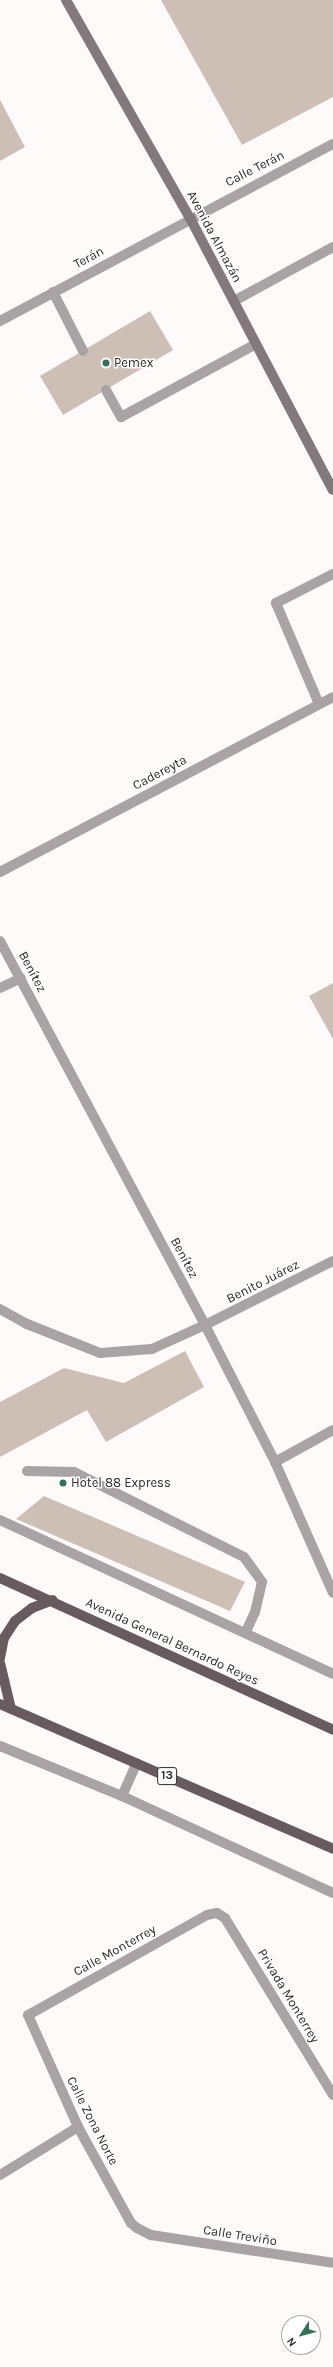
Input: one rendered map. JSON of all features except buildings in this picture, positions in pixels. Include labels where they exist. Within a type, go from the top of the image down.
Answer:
[{"type":"main road","name":"Avenida Almazán","points":[[66,0],[190,218],[333,490]]},
{"type":"main road","name":"Avenida General Bernardo Reyes","points":[[0,1578],[53,1600],[333,1730]]},
{"type":"main road","points":[[0,1658],[4,1638],[15,1621],[32,1608],[53,1600]]},
{"type":"main road","points":[[0,1663],[11,1709]]},
{"type":"main road","name":"13","points":[[0,1704],[333,1849]]},
{"type":"street","name":"Calle Terán","points":[[190,218],[333,144]]},
{"type":"street","name":"Terán","points":[[0,321],[190,218]]},
{"type":"street","points":[[234,301],[333,247]]},
{"type":"street","points":[[53,292],[84,351]]},
{"type":"street","points":[[106,390],[121,417],[256,344]]},
{"type":"street","points":[[319,704],[276,603],[333,574]]},
{"type":"street","name":"Cadereyta","points":[[0,872],[333,697]]},
{"type":"street","name":"Benítez","points":[[0,941],[205,1326],[275,1462],[333,1593]]},
{"type":"street","points":[[0,988],[20,978]]},
{"type":"street","name":"Benito Juárez","points":[[0,1309],[27,1324],[100,1354],[152,1349],[205,1326],[333,1261]]},
{"type":"street","points":[[275,1462],[333,1430]]},
{"type":"street","points":[[27,1471],[74,1472],[244,1557],[262,1582],[255,1612],[245,1633]]},
{"type":"street","points":[[0,1520],[333,1674]]},
{"type":"street","points":[[0,1746],[122,1796],[333,1893]]},
{"type":"street","points":[[122,1796],[137,1763]]},
{"type":"street","name":"Calle Monterrey","points":[[28,2015],[206,1915],[217,1913]]},
{"type":"street","name":"Privada Monterrey","points":[[217,1913],[225,1918],[333,2095]]},
{"type":"street","name":"Calle Zona Norte","points":[[28,2015],[78,2126],[131,2223],[143,2233]]},
{"type":"street","points":[[0,2175],[78,2126]]},
{"type":"street","name":"Calle Treviño","points":[[143,2233],[333,2263]]},
{"type":"place","name":"Pemex","points":[[106,363]]},
{"type":"place","name":"Hotel 88 Express","points":[[63,1483]]}]
